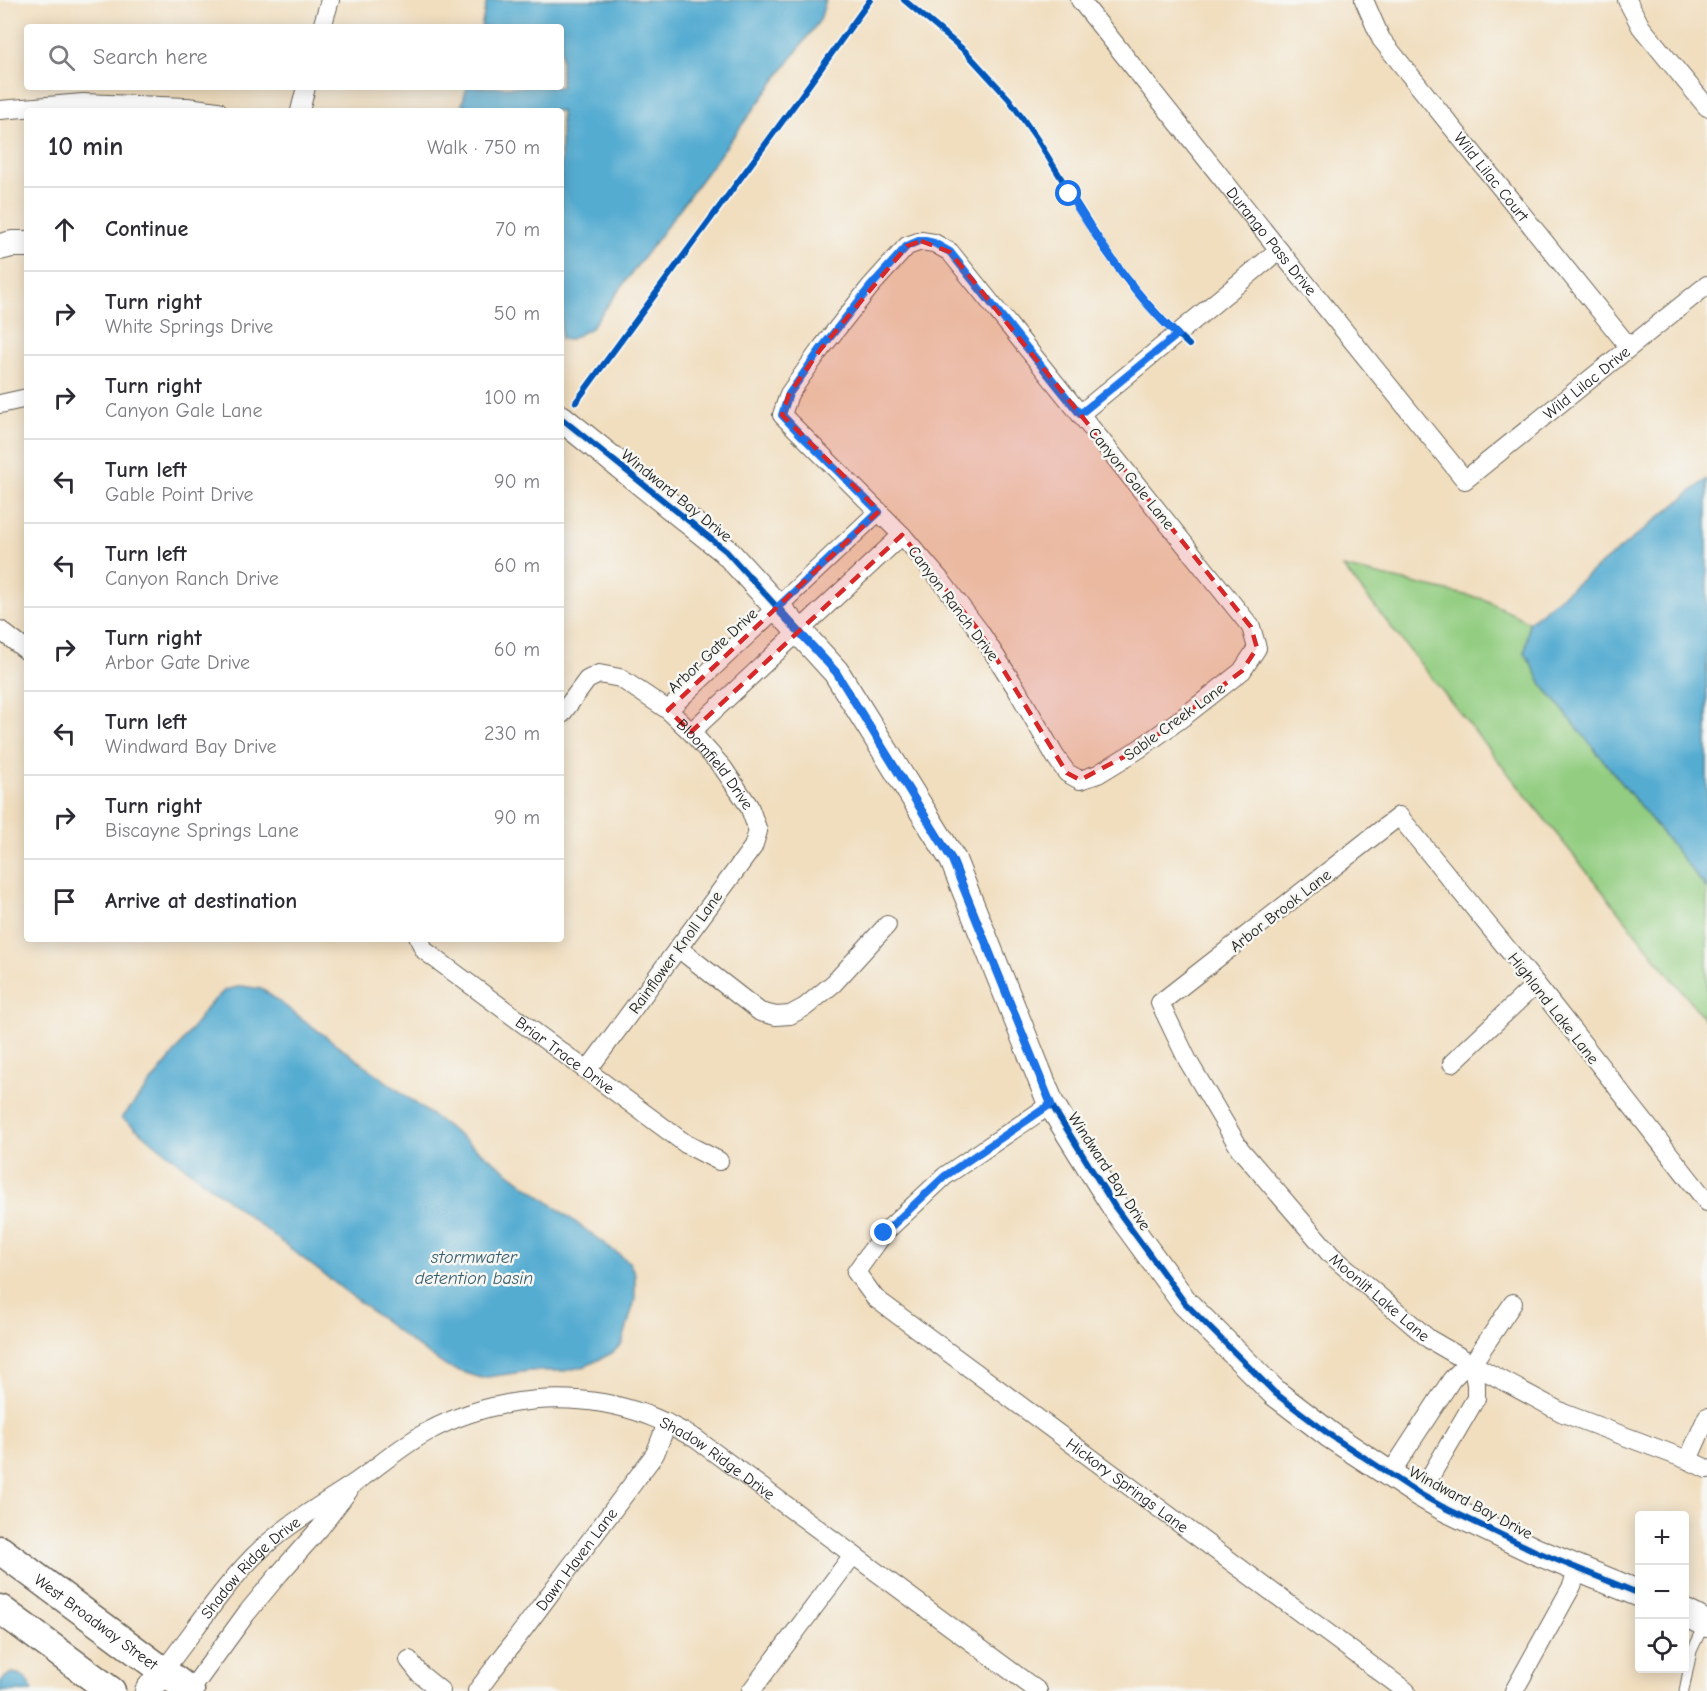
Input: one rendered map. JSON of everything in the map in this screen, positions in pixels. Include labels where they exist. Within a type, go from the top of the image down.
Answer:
[{"type":"main road","name":"West Broadway Street","points":[[0,1550],[156,1681],[190,1691]]},
{"type":"main road","points":[[0,1609],[111,1691]]},
{"type":"street","points":[[323,24],[330,0]]},
{"type":"street","name":"Durango Pass Drive","points":[[1080,0],[1465,480]]},
{"type":"street","name":"Wild Lilac Court","points":[[1364,0],[1382,39],[1629,347]]},
{"type":"street","points":[[1627,0],[1641,27],[1707,107]]},
{"type":"street","points":[[301,108],[305,90]]},
{"type":"street","points":[[0,110],[83,103],[195,108]]},
{"type":"street","name":"Canyon Gale Lane","points":[[782,415],[789,394],[870,287],[907,246],[921,240],[934,243],[950,252],[1251,627],[1257,648]]},
{"type":"street","points":[[0,247],[24,244]]},
{"type":"street","points":[[1080,414],[1279,250]]},
{"type":"street","name":"Wild Lilac Drive","points":[[1465,480],[1707,285]]},
{"type":"street","points":[[0,404],[24,399]]},
{"type":"street","name":"Canyon Ranch Drive","points":[[782,415],[902,535],[943,583],[980,632],[1016,688],[1055,756],[1067,773],[1080,780]]},
{"type":"street","name":"Windward Bay Drive","points":[[564,420],[726,551],[836,672],[952,860],[1051,1104],[1115,1207],[1185,1303],[1275,1393],[1330,1435],[1420,1494],[1500,1535],[1577,1570],[1635,1592]]},
{"type":"street","name":"Arbor Gate Drive","points":[[668,710],[879,512]]},
{"type":"street","points":[[691,732],[902,535]]},
{"type":"street","points":[[0,630],[24,649]]},
{"type":"street","name":"Sable Creek Lane","points":[[1080,780],[1098,774],[1139,749],[1186,715],[1242,671],[1257,648]]},
{"type":"street","name":"Bloomfield Drive","points":[[564,712],[587,680],[599,674],[620,678],[668,710],[691,732],[723,768],[749,806],[758,831]]},
{"type":"street","name":"Highland Lake Lane","points":[[1399,816],[1536,984],[1707,1202]]},
{"type":"street","name":"Arbor Brook Lane","points":[[1160,1004],[1399,816]]},
{"type":"street","name":"Rainflower Knoll Lane","points":[[587,1071],[753,847],[758,831]]},
{"type":"street","points":[[678,948],[760,1011],[777,1016],[790,1015],[806,1007],[827,989],[887,925]]},
{"type":"street","name":"Briar Trace Drive","points":[[420,942],[425,951],[686,1144],[719,1161]]},
{"type":"street","points":[[1452,1063],[1536,984]]},
{"type":"street","name":"Moonlit Lake Lane","points":[[1160,1004],[1188,1061],[1240,1149],[1331,1255],[1429,1339],[1563,1413],[1707,1469]]},
{"type":"street","name":"Hickory Springs Lane","points":[[1051,1104],[945,1176],[884,1233],[856,1272],[875,1298],[1406,1691]]},
{"type":"street","points":[[1390,1474],[1452,1379],[1472,1364],[1513,1303]]},
{"type":"street","points":[[1420,1494],[1476,1398],[1472,1364]]},
{"type":"street","name":"Shadow Ridge Drive","points":[[156,1681],[241,1570],[287,1527],[356,1482],[390,1455],[428,1432],[464,1416],[504,1405],[555,1399],[605,1403],[628,1409],[666,1423],[712,1450],[1028,1688]]},
{"type":"street","points":[[1688,1460],[1707,1417]]},
{"type":"street","name":"Dawn Haven Lane","points":[[477,1691],[655,1454],[666,1423]]},
{"type":"street","name":"Shadow Ridge Drive","points":[[190,1691],[246,1614],[356,1482]]},
{"type":"street","points":[[751,1691],[853,1555]]},
{"type":"street","points":[[1514,1691],[1572,1586],[1577,1570]]},
{"type":"street","points":[[409,1660],[420,1674],[441,1691]]},
{"type":"lane","points":[[1684,1691],[1699,1620]]},
{"type":"highlighted area","points":[[921,241],[950,252],[1251,627],[1257,648],[1242,671],[1139,749],[1080,780],[1067,773],[980,632],[902,535],[691,732],[668,710],[879,511],[782,415],[789,394],[820,350],[907,246]]},
{"type":"green space","points":[[1343,567],[1483,599],[1529,622],[1525,652],[1542,684],[1707,889],[1707,1022]]},
{"type":"water","points":[[487,0],[826,0],[820,20],[591,328],[569,340],[564,339],[564,108],[461,108],[466,90],[564,90],[564,24],[482,24]]},
{"type":"water","points":[[1707,479],[1707,889],[1542,684],[1525,652],[1529,622]]},
{"type":"water","name":"stormwater detention basin","points":[[242,986],[262,989],[629,1262],[635,1274],[635,1300],[622,1344],[612,1353],[586,1366],[564,1371],[529,1371],[481,1378],[447,1367],[411,1342],[122,1118],[174,1054],[207,1007],[225,990]]},
{"type":"water","points":[[11,1673],[25,1678],[33,1691],[0,1691],[1,1681]]},
{"type":"cycle path","points":[[576,402],[870,0]]},
{"type":"cycle path","points":[[904,0],[965,51],[1009,99],[1037,139],[1104,248],[1132,286],[1163,321],[1189,345]]},
{"type":"cycle path","points":[[564,420],[726,551],[836,672],[953,860],[1051,1104],[1115,1207],[1185,1303],[1275,1393],[1330,1435],[1420,1494],[1535,1551],[1635,1592]]},
{"type":"route","points":[[884,1233],[945,1176],[1051,1104],[952,860],[836,672],[777,608],[879,512],[782,415],[789,394],[820,350],[870,287],[907,246],[921,240],[934,243],[950,252],[1080,414],[1177,335],[1132,286],[1069,194]]}]
